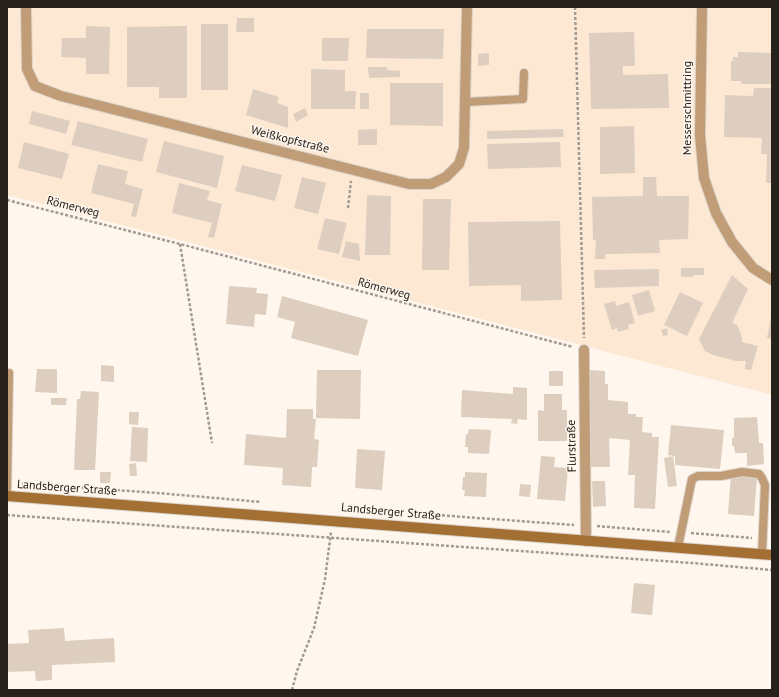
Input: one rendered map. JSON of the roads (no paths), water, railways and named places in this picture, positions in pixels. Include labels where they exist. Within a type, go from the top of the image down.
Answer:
[{"type":"street","name":"Weißkopfstraße","points":[[26,7],[27,69],[35,86],[61,96],[409,184],[431,184],[446,177],[459,164],[464,148],[467,7]]},
{"type":"street","name":"Messerschmittring","points":[[702,7],[700,135],[704,178],[716,213],[732,242],[753,268],[772,280]]},
{"type":"street","name":"Flurstraße","points":[[584,350],[586,541]]},
{"type":"street","name":"Landsberger Straße","points":[[7,496],[767,554]]},
{"type":"lane","points":[[466,102],[523,99],[524,73]]},
{"type":"lane","points":[[7,491],[9,373]]},
{"type":"lane","points":[[678,547],[692,480],[698,476],[721,476],[742,472],[759,474],[765,485],[763,538],[767,554]]}]
